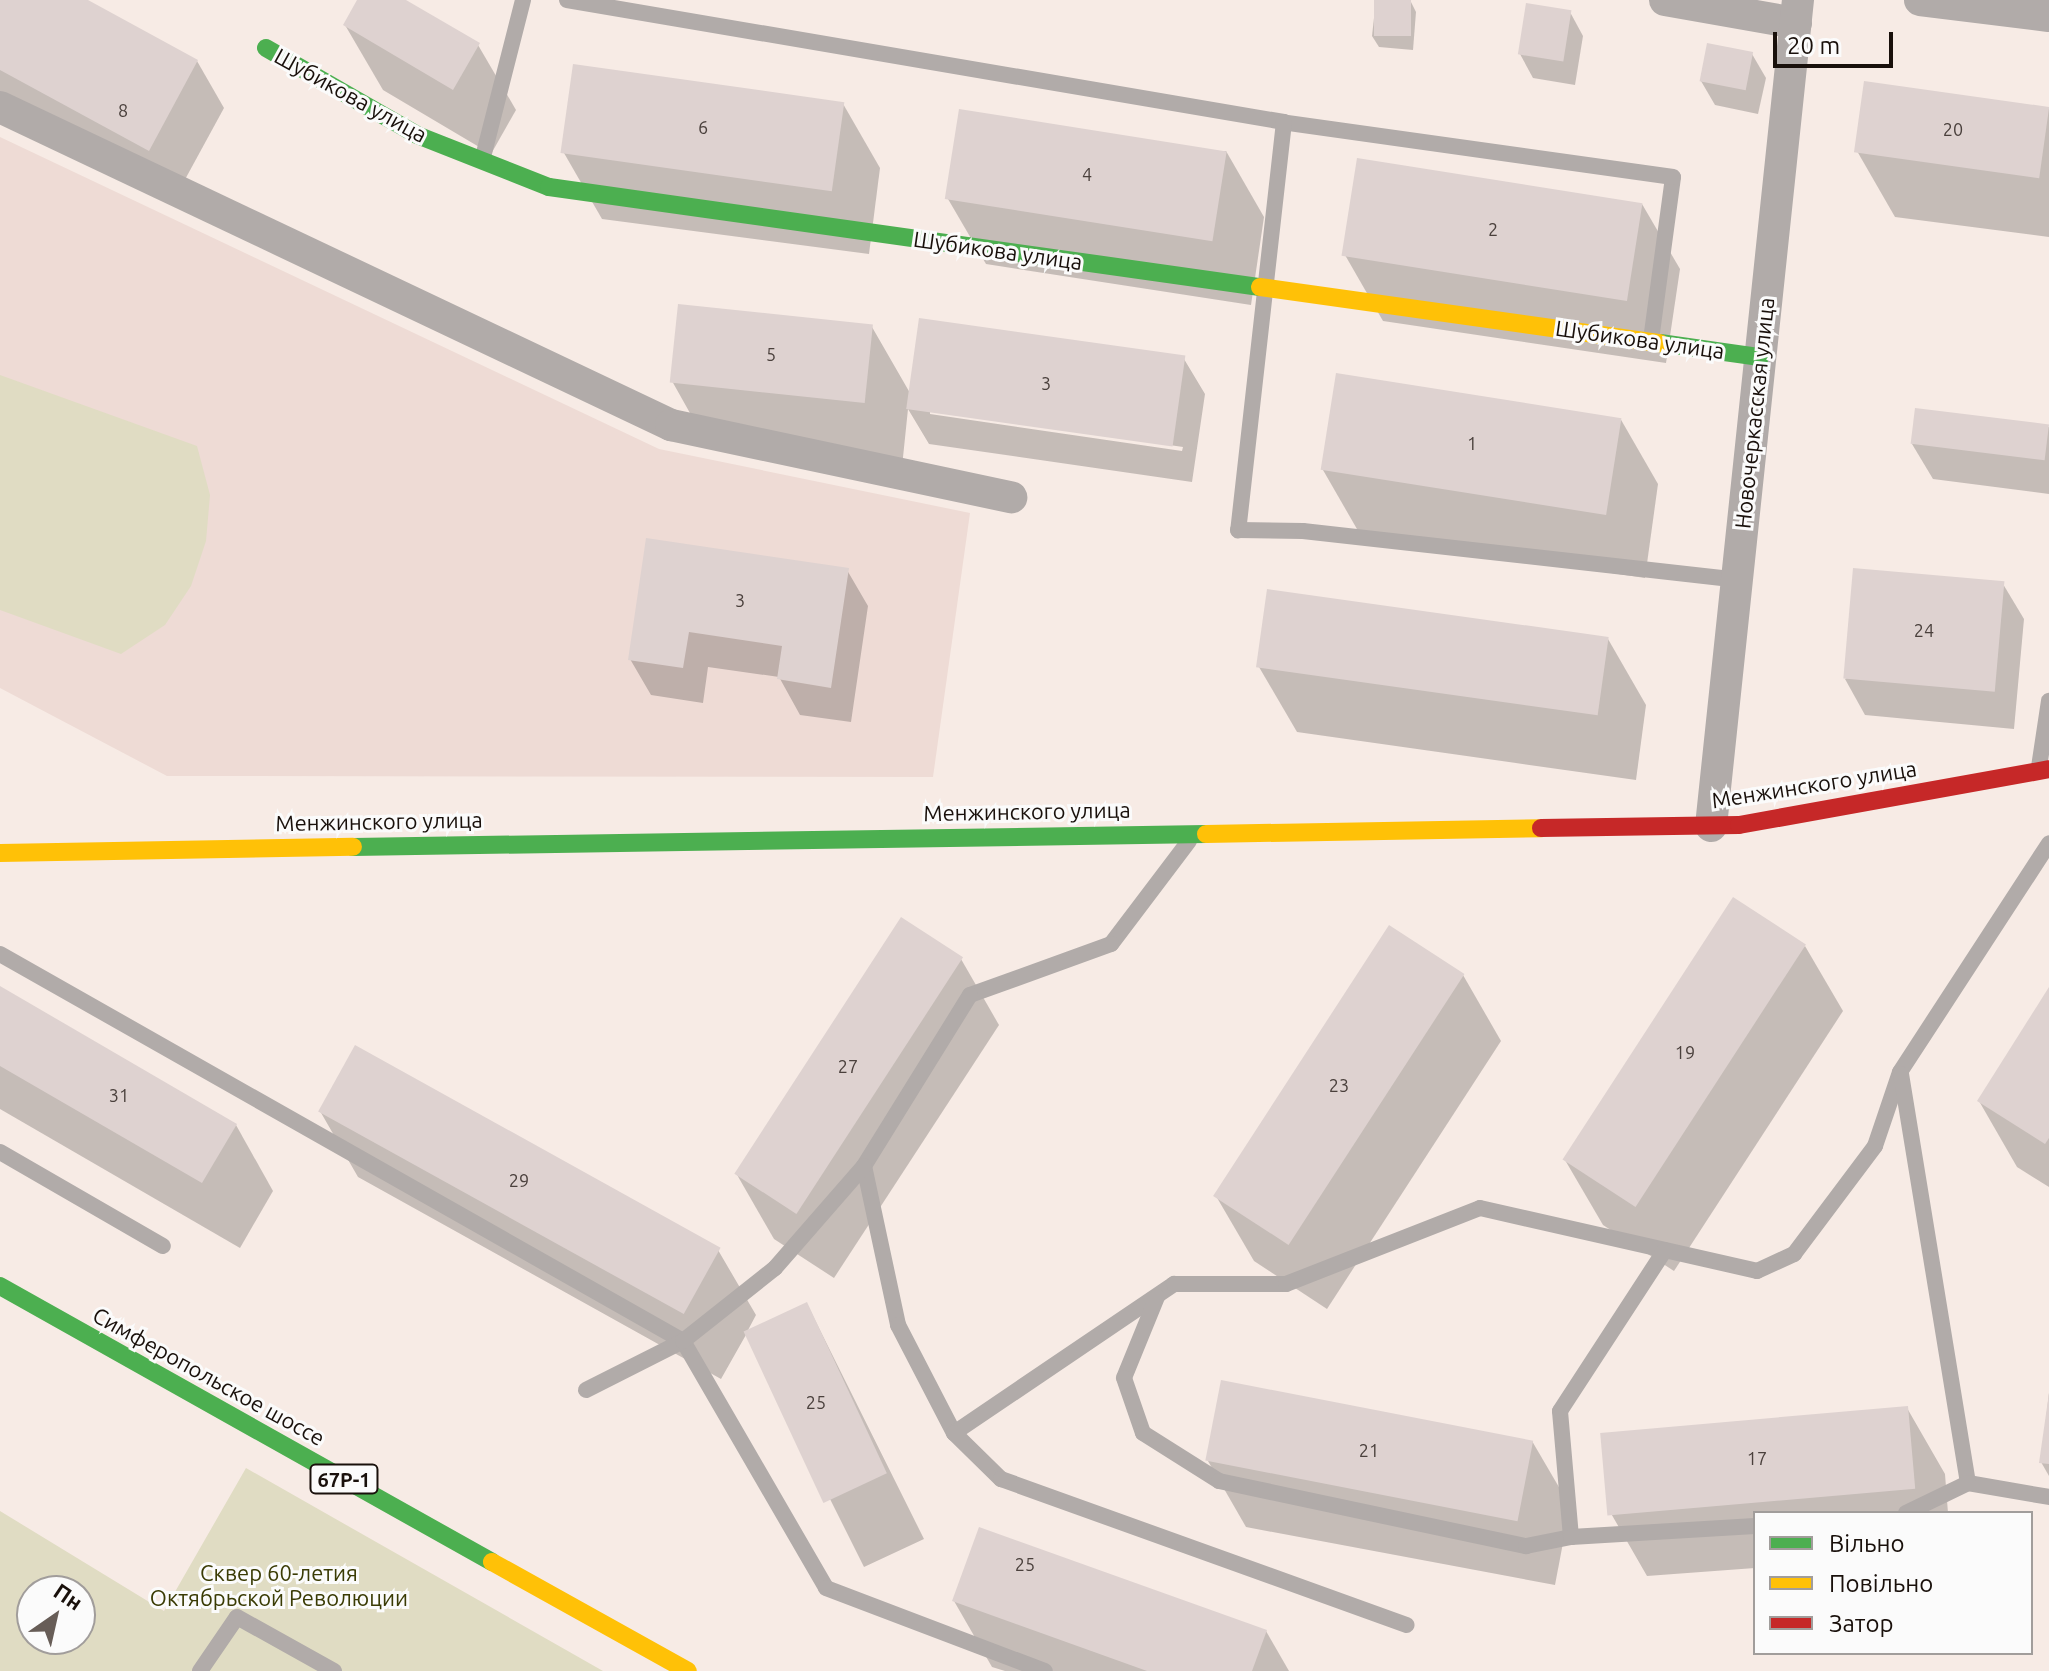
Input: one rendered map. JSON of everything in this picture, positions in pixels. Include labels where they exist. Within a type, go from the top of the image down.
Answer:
[{"type":"street","points":[[1665,0],[1797,12]]},
{"type":"street","points":[[1920,0],[2049,16]]},
{"type":"street","name":"Новочеркасская улица","points":[[1711,826],[1797,12]]},
{"type":"street","name":"Шубикова улица","points":[[266,48],[417,135],[549,187],[1760,357]]},
{"type":"street","points":[[0,107],[671,425],[1011,497]]},
{"type":"street","name":"Менжинского улица","points":[[0,853],[1711,826],[2044,770]]},
{"type":"street","name":"Симферопольское шоссе","points":[[0,1286],[688,1671]]},
{"type":"lane","points":[[483,161],[523,0]]},
{"type":"lane","points":[[567,0],[1284,122],[1673,177],[1650,341]]},
{"type":"lane","points":[[1284,122],[1268,288],[1238,530],[1303,531],[1737,580]]},
{"type":"lane","points":[[2044,770],[2049,701]]},
{"type":"lane","points":[[586,1390],[683,1341],[775,1268],[864,1166],[970,995],[1111,944],[1195,833]]},
{"type":"lane","points":[[954,1433],[1174,1284],[1286,1284],[1480,1208],[1757,1271],[1794,1254],[1875,1146],[1900,1072],[2049,843]]},
{"type":"lane","points":[[0,954],[683,1341],[826,1588],[1045,1671]]},
{"type":"lane","points":[[1900,1072],[1968,1483]]},
{"type":"lane","points":[[0,1152],[163,1246]]},
{"type":"lane","points":[[864,1166],[898,1325],[954,1433],[1001,1479],[1406,1625]]},
{"type":"lane","points":[[1571,1537],[1560,1411],[1665,1250]]},
{"type":"lane","points":[[1157,1296],[1124,1378],[1143,1433],[1219,1481],[1526,1546],[1571,1537],[1753,1526]]},
{"type":"lane","points":[[1910,1511],[1968,1483],[2049,1497]]},
{"type":"lane","points":[[200,1671],[237,1617],[334,1671]]},
{"type":"shaded area","points":[[0,137],[659,449],[970,513],[933,777],[167,776],[0,688]]},
{"type":"green space","points":[[0,375],[197,446],[210,495],[206,541],[191,586],[165,625],[121,654],[0,610]]},
{"type":"green space","name":"Сквер 60-летия Октябрьской Революции","points":[[246,1468],[603,1671],[0,1671],[0,1511],[164,1611]]},
{"type":"building","points":[[0,0],[88,0],[198,60],[149,151],[0,70]]},
{"type":"building","points":[[357,0],[406,0],[480,43],[453,90],[343,25]]},
{"type":"building","points":[[1374,0],[1411,0],[1411,36],[1374,36]]},
{"type":"building","points":[[1526,3],[1571,10],[1563,62],[1518,54]]},
{"type":"building","points":[[1707,43],[1753,52],[1746,90],[1700,81]]},
{"type":"building","points":[[573,64],[844,102],[832,191],[560,153]]},
{"type":"building","points":[[1864,81],[2049,107],[2039,178],[1854,152]]},
{"type":"building","points":[[959,109],[1227,151],[1212,241],[945,199]]},
{"type":"building","points":[[1357,158],[1642,203],[1627,301],[1342,256]]},
{"type":"building","points":[[678,304],[873,324],[865,403],[670,383]]},
{"type":"building","points":[[919,318],[1185,355],[1173,447],[906,409]]},
{"type":"building","points":[[1336,373],[1621,418],[1606,515],[1321,470]]},
{"type":"building","points":[[1915,408],[2049,424],[2045,460],[1911,444]]},
{"type":"building","points":[[646,538],[849,568],[831,688],[777,679],[782,646],[689,632],[683,668],[628,660]]},
{"type":"building","points":[[1853,568],[2004,581],[1995,692],[1843,679]]},
{"type":"building","points":[[1267,589],[1609,637],[1598,715],[1256,667]]},
{"type":"building","points":[[1733,897],[1806,944],[1635,1207],[1563,1160]]},
{"type":"building","points":[[901,917],[963,957],[796,1214],[734,1174]]},
{"type":"building","points":[[1389,925],[1464,974],[1289,1245],[1213,1196]]},
{"type":"building","points":[[0,986],[237,1124],[202,1183],[0,1066]]},
{"type":"building","points":[[2049,987],[2049,1138],[2045,1144],[1977,1101]]},
{"type":"building","points":[[355,1045],[721,1248],[684,1314],[318,1111]]},
{"type":"building","points":[[807,1302],[887,1473],[823,1503],[744,1332]]},
{"type":"building","points":[[1221,1380],[1533,1441],[1518,1521],[1205,1460]]},
{"type":"building","points":[[2049,1393],[2049,1464],[2039,1463]]},
{"type":"building","points":[[1908,1406],[1915,1489],[1607,1516],[1600,1433]]},
{"type":"building","points":[[979,1527],[1267,1630],[1252,1671],[1147,1671],[952,1601]]},
{"type":"traffic: fast","points":[[266,48],[417,135],[549,187],[1260,287]]},
{"type":"traffic: fast","points":[[1660,343],[1760,357]]},
{"type":"traffic: fast","points":[[353,847],[1206,834]]},
{"type":"traffic: fast","points":[[0,1286],[492,1562]]},
{"type":"traffic: slow","points":[[1260,287],[1660,343]]},
{"type":"traffic: slow","points":[[1206,834],[1541,828]]},
{"type":"traffic: slow","points":[[0,853],[353,847]]},
{"type":"traffic: slow","points":[[492,1562],[688,1671]]},
{"type":"traffic: jam","points":[[1541,828],[1739,825],[2049,769]]}]
